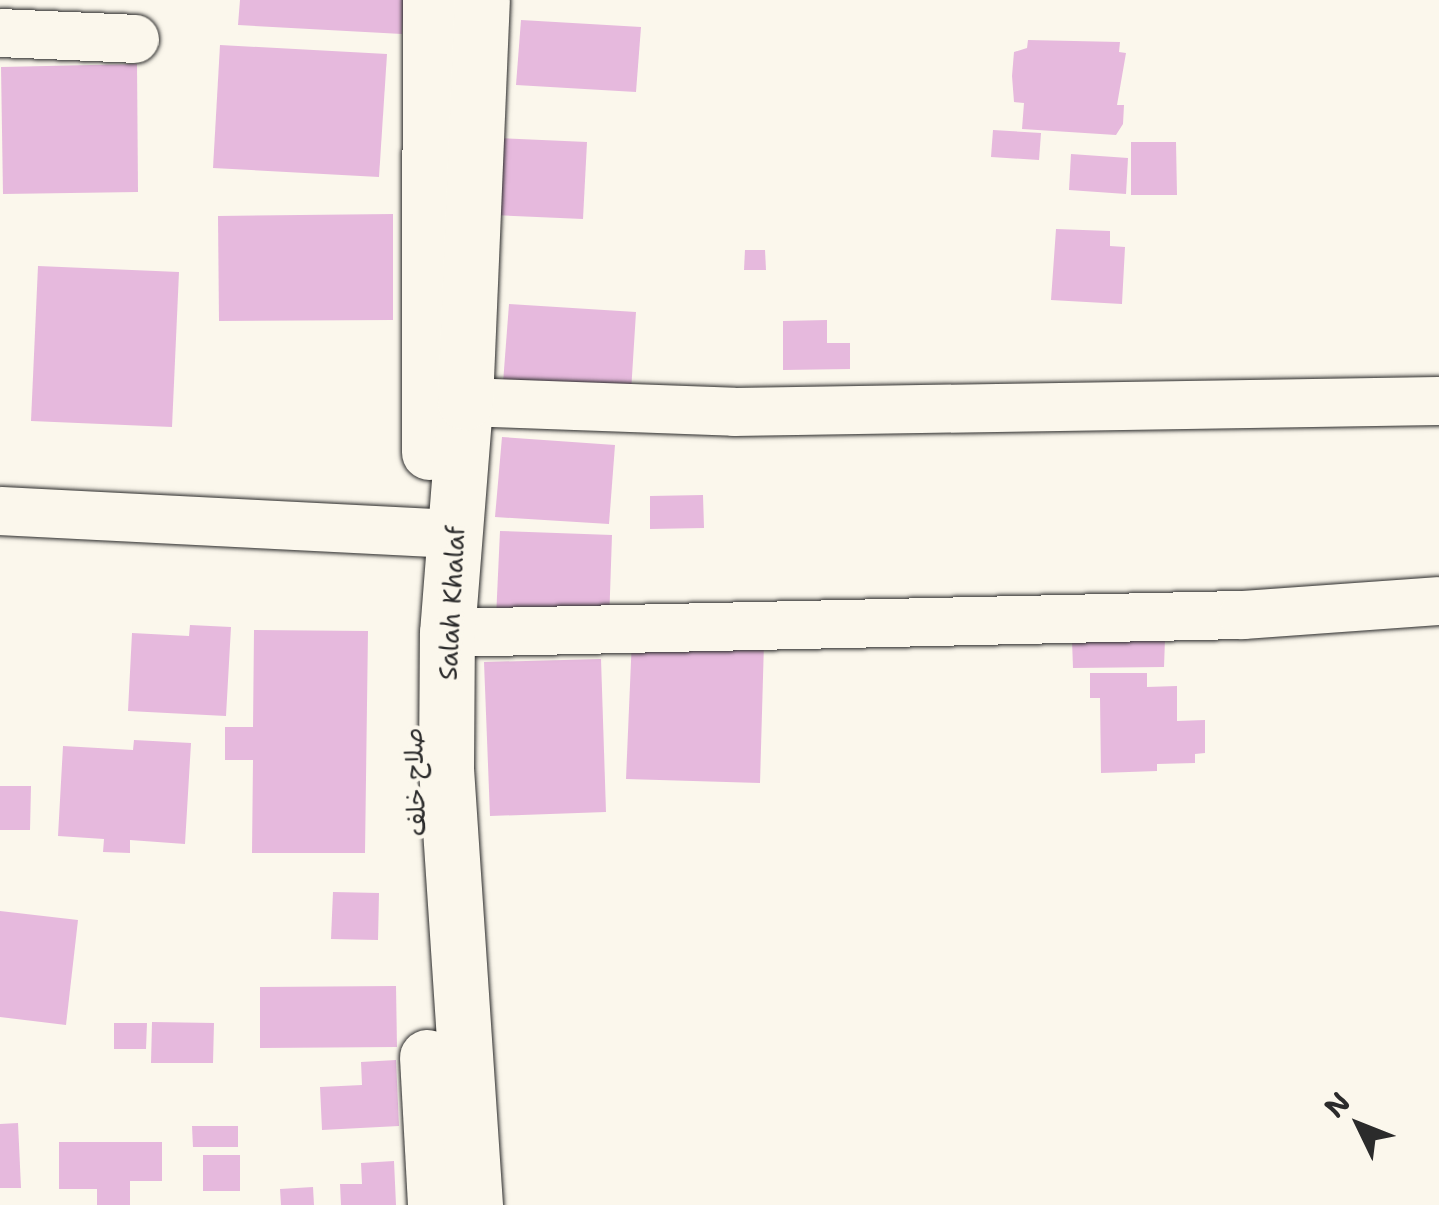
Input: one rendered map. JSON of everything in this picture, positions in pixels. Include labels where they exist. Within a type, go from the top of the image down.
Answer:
[{"type":"main road","name":"صلاح خلف","points":[[430,0],[429,533],[412,728],[435,1205]]},
{"type":"main road","name":"Salah Khalaf","points":[[475,1205],[450,860],[447,633],[465,402],[482,0]]},
{"type":"street","points":[[0,33],[135,39]]},
{"type":"street","points":[[465,402],[734,412],[1439,401]]},
{"type":"street","points":[[0,512],[429,533]]},
{"type":"street","points":[[447,633],[1243,616],[1439,600]]},
{"type":"building","points":[[240,0],[404,0],[402,34],[238,25]]},
{"type":"building","points":[[521,20],[641,27],[636,92],[516,85]]},
{"type":"building","points":[[1028,40],[1120,42],[1119,52],[1126,53],[1117,105],[1124,105],[1123,124],[1116,135],[1022,129],[1024,103],[1014,102],[1012,76],[1014,52],[1027,48]]},
{"type":"building","points":[[220,45],[387,54],[379,177],[213,168]]},
{"type":"building","points":[[137,64],[138,192],[3,194],[1,67]]},
{"type":"building","points":[[993,130],[1041,133],[1039,160],[991,157]]},
{"type":"building","points":[[496,138],[587,142],[583,219],[493,215]]},
{"type":"building","points":[[1131,142],[1176,142],[1177,195],[1131,195]]},
{"type":"building","points":[[1071,154],[1128,158],[1126,194],[1069,190]]},
{"type":"building","points":[[393,214],[393,320],[219,321],[218,216]]},
{"type":"building","points":[[1056,229],[1110,231],[1110,246],[1125,247],[1122,304],[1051,300]]},
{"type":"building","points":[[745,250],[765,250],[766,270],[744,270]]},
{"type":"building","points":[[38,266],[179,272],[172,427],[31,421]]},
{"type":"building","points":[[509,304],[636,312],[631,392],[503,383]]},
{"type":"building","points":[[827,320],[827,343],[850,343],[850,369],[783,370],[783,321]]},
{"type":"building","points":[[502,437],[615,445],[609,524],[495,517]]},
{"type":"building","points":[[703,495],[704,528],[650,529],[650,496]]},
{"type":"building","points":[[500,531],[612,535],[609,623],[496,618]]},
{"type":"building","points":[[190,625],[231,627],[226,716],[128,711],[132,633],[189,636]]},
{"type":"building","points":[[254,630],[368,631],[365,853],[252,853],[253,760],[225,760],[225,727],[253,727]]},
{"type":"building","points":[[632,638],[764,642],[760,783],[626,779]]},
{"type":"building","points":[[1165,639],[1164,667],[1073,668],[1072,640]]},
{"type":"building","points":[[601,659],[606,812],[490,816],[484,662]]},
{"type":"building","points":[[1090,673],[1147,673],[1147,687],[1177,686],[1177,721],[1205,720],[1205,753],[1195,754],[1195,763],[1157,764],[1157,771],[1101,773],[1100,698],[1090,698]]},
{"type":"building","points":[[134,740],[191,743],[185,844],[130,840],[130,853],[103,852],[104,839],[58,836],[63,746],[133,750]]},
{"type":"building","points":[[0,786],[31,786],[30,830],[0,830]]},
{"type":"building","points":[[333,892],[379,893],[378,940],[331,939]]},
{"type":"building","points":[[0,911],[78,920],[66,1025],[0,1017]]},
{"type":"building","points":[[396,986],[397,1047],[260,1048],[260,987]]},
{"type":"building","points":[[152,1022],[214,1023],[213,1063],[151,1063]]},
{"type":"building","points":[[114,1023],[147,1023],[146,1049],[114,1049]]},
{"type":"building","points":[[396,1060],[399,1126],[322,1130],[320,1087],[362,1085],[361,1062]]},
{"type":"building","points":[[18,1123],[21,1188],[0,1188],[0,1124]]},
{"type":"building","points":[[192,1126],[238,1126],[238,1147],[193,1147]]},
{"type":"building","points":[[59,1142],[162,1142],[162,1181],[130,1181],[130,1205],[97,1205],[97,1189],[59,1189]]},
{"type":"building","points":[[203,1155],[240,1155],[240,1191],[203,1191]]},
{"type":"building","points":[[394,1161],[396,1205],[341,1205],[340,1184],[362,1184],[361,1163]]},
{"type":"building","points":[[313,1187],[314,1205],[281,1205],[280,1189]]}]
